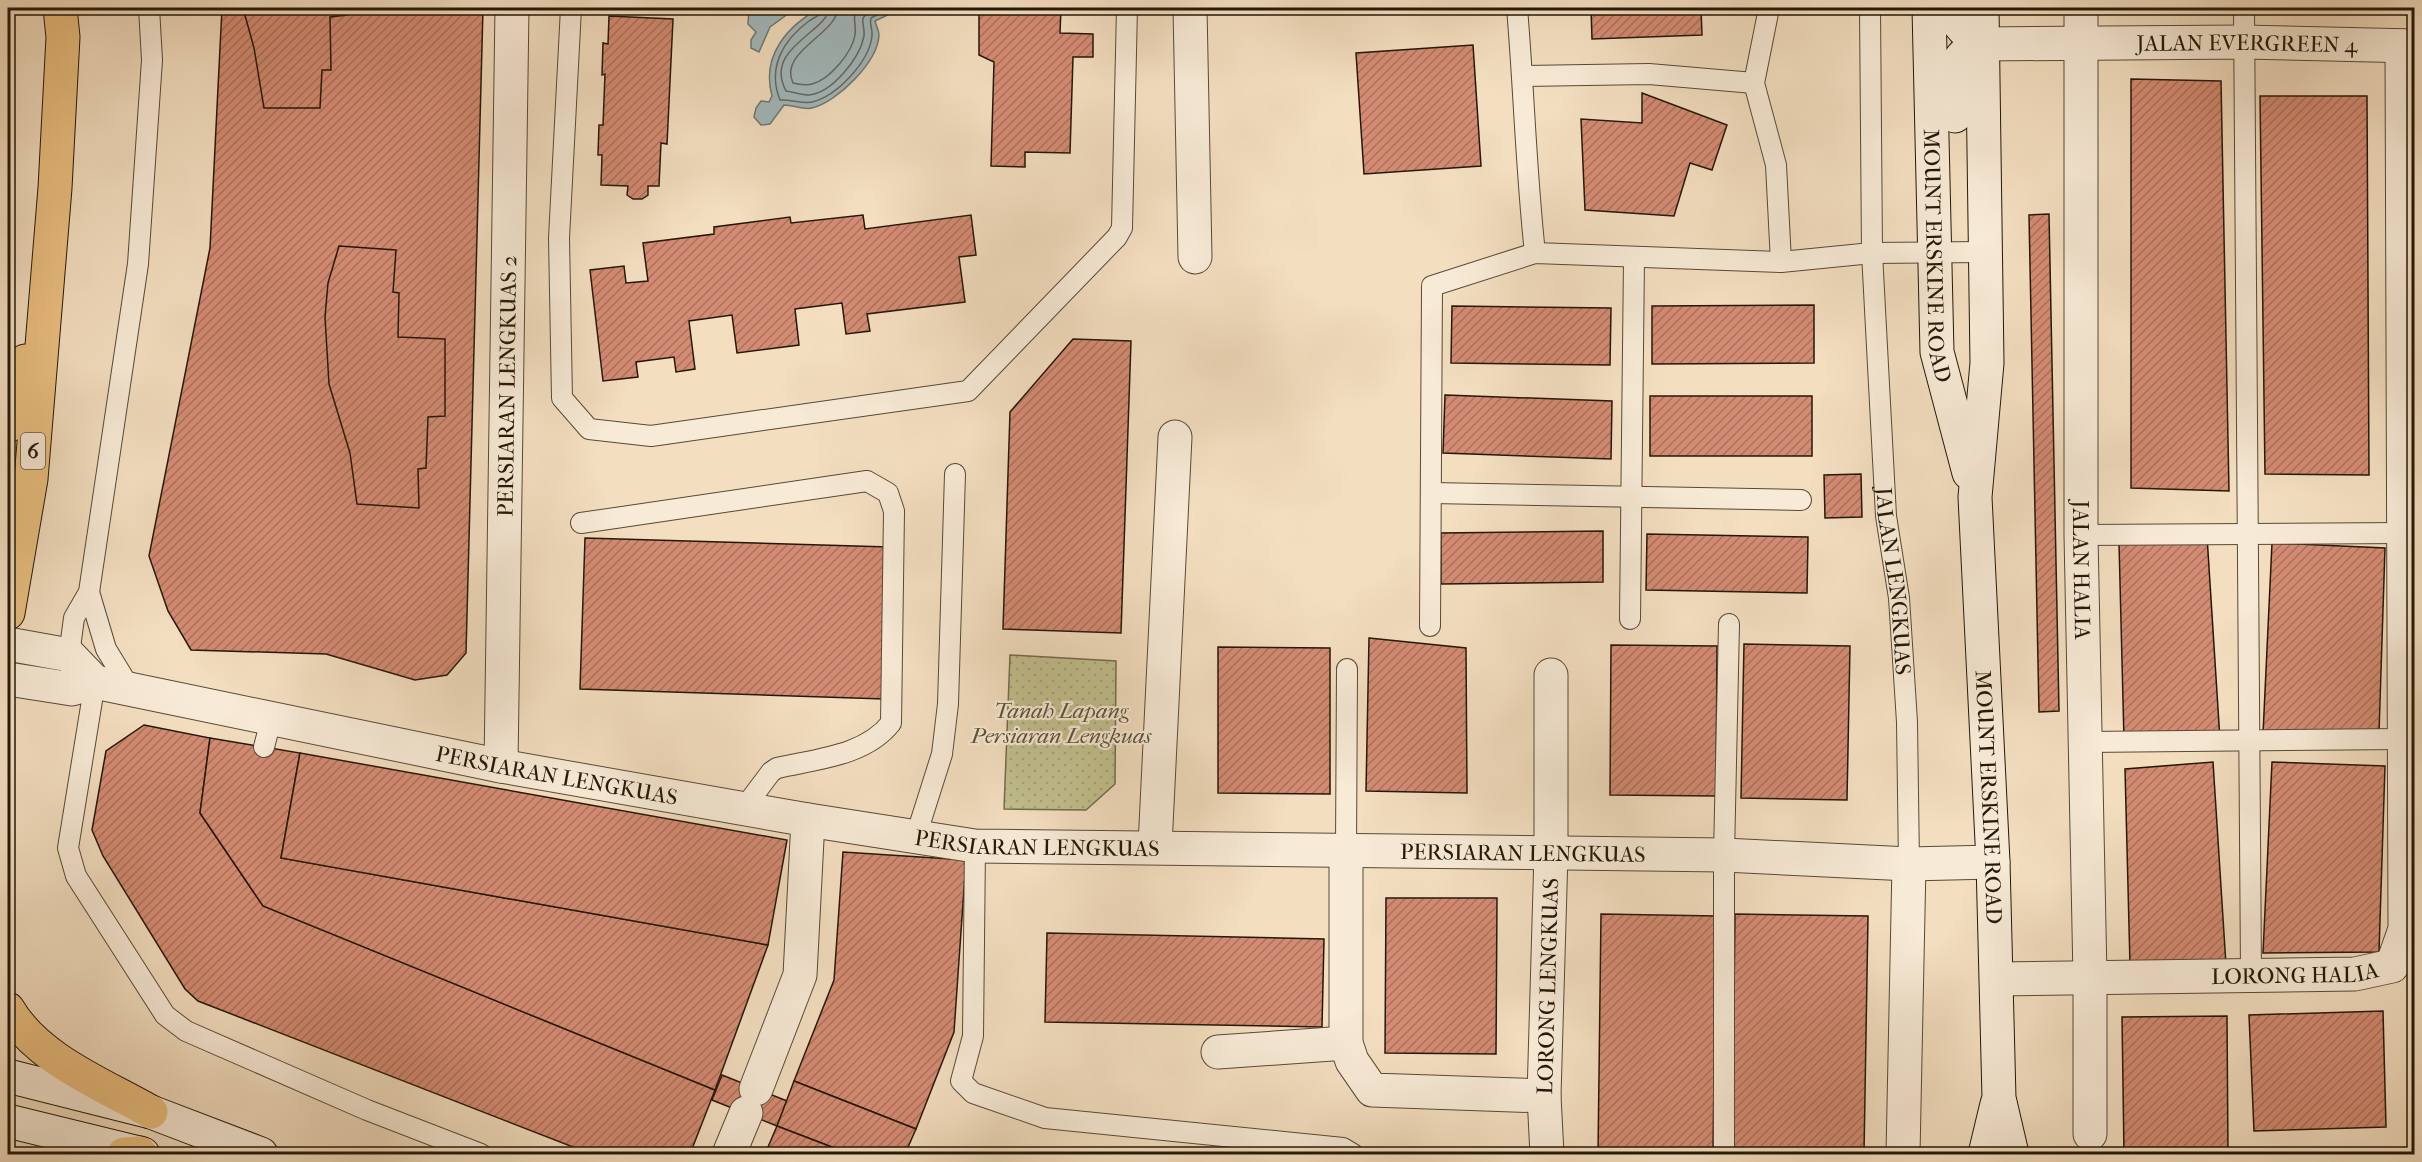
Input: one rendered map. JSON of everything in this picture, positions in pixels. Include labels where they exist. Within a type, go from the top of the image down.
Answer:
[{"type":"main road","name":"6","points":[[8,613],[31,479],[45,287],[55,188],[63,37],[60,8]]},
{"type":"main road","points":[[8,426],[45,287]]},
{"type":"main road","points":[[8,1010],[16,1024],[53,1057],[151,1112]]},
{"type":"street","name":"PERSIARAN LENGKUAS 2","points":[[501,766],[512,8]]},
{"type":"street","points":[[1190,8],[1195,256]]},
{"type":"street","name":"MOUNT ERSKINE ROAD","points":[[1929,8],[1937,352],[1975,497]]},
{"type":"street","points":[[1953,8],[1965,33],[1983,44]]},
{"type":"street","name":"MOUNT ERSKINE ROAD","points":[[1982,8],[1987,363],[1975,497],[1994,862],[1999,1098],[2012,1155]]},
{"type":"street","name":"JALAN HALIA","points":[[2081,8],[2079,44],[2081,535],[2090,977],[2090,1134]]},
{"type":"street","name":"JALAN EVERGREEN 4","points":[[1983,44],[2244,42],[2408,46]]},
{"type":"street","points":[[1936,253],[1956,181],[1954,71],[1959,58],[1969,49],[1983,44]]},
{"type":"street","name":"LORONG HALIA","points":[[1997,978],[2355,974],[2392,966],[2405,929],[2404,739],[2409,579],[2403,533],[2408,46]]},
{"type":"street","points":[[1155,846],[1175,436]]},
{"type":"street","points":[[8,644],[69,654],[95,682]]},
{"type":"street","name":"LORONG LENGKUAS","points":[[1547,1155],[1544,1096],[1551,854],[1551,675]]},
{"type":"street","name":"PERSIARAN LENGKUAS","points":[[8,679],[72,688],[95,682],[131,690],[268,734],[501,766],[808,820],[975,846],[1155,846],[1724,855],[1909,864],[1994,862]]},
{"type":"street","points":[[729,1155],[800,975],[808,820]]},
{"type":"street","points":[[1346,849],[1346,1043],[1352,1061],[1372,1090],[1544,1096]]},
{"type":"street","name":"JALAN LENGKUAS","points":[[1903,1155],[1909,864]]},
{"type":"street","points":[[1218,1052],[1346,1043]]},
{"type":"street","points":[[8,1077],[151,1112],[261,1155]]},
{"type":"street","name":"MOUNT ERSKINE ROAD","points":[[1985,1155],[1999,1098]]},
{"type":"street","points":[[8,1121],[136,1154]]},
{"type":"lane","points":[[69,654],[74,618],[89,592],[138,264],[152,60],[149,8]]},
{"type":"lane","points":[[571,8],[559,238],[562,398],[590,429],[651,436],[968,391],[1117,237],[1122,228],[1126,8]]},
{"type":"lane","points":[[1517,8],[1528,185],[1535,253]]},
{"type":"lane","points":[[1769,8],[1754,82],[1776,165],[1781,262]]},
{"type":"lane","name":"JALAN LENGKUAS","points":[[1870,8],[1872,254],[1886,516],[1899,598],[1907,722],[1909,864]]},
{"type":"lane","points":[[2244,8],[2252,974]]},
{"type":"lane","points":[[1523,76],[1649,74],[1754,82]]},
{"type":"lane","points":[[1430,626],[1432,286],[1535,253],[1634,259],[1781,262],[1872,254],[1985,252]]},
{"type":"lane","points":[[1630,619],[1634,259]]},
{"type":"lane","points":[[916,836],[942,754],[948,704],[955,474]]},
{"type":"lane","points":[[581,523],[867,481],[888,493],[894,511],[891,723],[880,737],[855,750],[777,768],[771,772],[744,808]]},
{"type":"lane","points":[[1431,493],[1801,500]]},
{"type":"lane","points":[[2081,535],[2403,533]]},
{"type":"lane","points":[[89,592],[106,649],[131,690]]},
{"type":"lane","points":[[1724,1155],[1724,855],[1729,624]]},
{"type":"lane","points":[[1346,849],[1347,669]]},
{"type":"lane","points":[[95,682],[68,848],[76,876],[165,1015],[186,1031],[367,1110],[481,1155]]},
{"type":"lane","points":[[2085,742],[2404,739]]},
{"type":"lane","points":[[975,846],[973,1036],[961,1081],[972,1093],[1045,1118],[1343,1148],[1353,1155]]},
{"type":"green space","name":"Tanah Lapang Persiaran Lengkuas","points":[[1010,655],[1116,661],[1115,784],[1086,810],[1004,809]]},
{"type":"water","points":[[749,8],[796,8],[770,27],[759,52],[751,48],[751,40],[756,32],[748,24]]},
{"type":"water","points":[[820,8],[898,8],[898,10],[875,21],[879,35],[872,57],[844,89],[833,98],[812,108],[784,105],[770,124],[761,125],[754,117],[761,101],[769,102],[772,96],[770,68],[774,55],[787,33]]},
{"type":"building","points":[[222,8],[483,8],[466,653],[447,675],[415,680],[326,654],[191,650],[168,611],[149,556],[210,248]]},
{"type":"building","points":[[243,8],[347,8],[347,15],[330,17],[331,70],[322,70],[320,108],[264,108],[254,48]]},
{"type":"building","points":[[608,8],[681,8],[681,11]]},
{"type":"building","points":[[979,8],[1061,8],[1060,33],[1093,34],[1093,57],[1073,57],[1070,153],[1025,152],[1025,167],[991,166],[994,62],[979,55]]},
{"type":"building","points":[[1591,8],[1701,8],[1702,35],[1592,39]]},
{"type":"building","points":[[609,16],[673,19],[667,144],[661,143],[659,186],[648,186],[648,195],[642,199],[633,199],[627,195],[628,186],[601,185],[602,155],[598,155],[599,125],[603,125],[605,74],[602,75],[603,43],[608,44]]},
{"type":"building","points":[[1473,45],[1481,166],[1364,174],[1356,53]]},
{"type":"building","points":[[2131,79],[2221,81],[2229,491],[2131,488]]},
{"type":"building","points":[[1642,93],[1727,125],[1712,170],[1690,163],[1674,216],[1585,210],[1581,119],[1642,123]]},
{"type":"building","points":[[2260,96],[2367,96],[2369,475],[2265,474]]},
{"type":"building","points":[[2049,214],[2059,711],[2039,712],[2029,215]]},
{"type":"building","points":[[863,215],[865,229],[971,215],[976,255],[959,257],[965,302],[867,314],[870,331],[846,334],[842,303],[795,309],[799,345],[737,353],[732,315],[689,321],[695,369],[676,372],[674,357],[636,362],[638,377],[603,381],[590,270],[624,266],[626,283],[648,281],[643,243],[714,234],[714,227],[790,217],[791,223]]},
{"type":"building","points":[[339,246],[396,250],[393,292],[399,293],[398,337],[445,339],[445,416],[428,417],[426,468],[418,469],[419,508],[357,504],[350,453],[329,384],[325,317],[328,283]]},
{"type":"building","points":[[1814,305],[1814,363],[1652,364],[1652,306]]},
{"type":"building","points":[[1452,306],[1611,308],[1610,365],[1451,363]]},
{"type":"building","points":[[1073,339],[1131,341],[1121,633],[1003,629],[1010,412]]},
{"type":"building","points":[[1445,395],[1612,401],[1611,459],[1443,453]]},
{"type":"building","points":[[1650,396],[1812,396],[1812,456],[1650,456]]},
{"type":"building","points":[[1861,474],[1862,517],[1825,518],[1824,475]]},
{"type":"building","points":[[1603,531],[1603,582],[1441,584],[1441,533]]},
{"type":"building","points":[[1647,534],[1808,537],[1807,593],[1646,590]]},
{"type":"building","points":[[2207,536],[2220,740],[2124,740],[2119,543]]},
{"type":"building","points":[[585,538],[889,547],[884,699],[580,689]]},
{"type":"building","points":[[2272,543],[2385,548],[2379,733],[2263,734]]},
{"type":"building","points":[[1369,638],[1466,648],[1467,793],[1366,791]]},
{"type":"building","points":[[1744,644],[1850,646],[1847,800],[1741,798]]},
{"type":"building","points":[[1611,645],[1717,646],[1716,796],[1610,795]]},
{"type":"building","points":[[1218,647],[1330,648],[1330,794],[1218,793]]},
{"type":"building","points":[[144,725],[210,738],[200,813],[263,906],[715,1090],[690,1154],[591,1154],[198,1001],[185,989],[103,856],[92,830],[106,751]]},
{"type":"building","points":[[210,738],[300,753],[281,858],[768,945],[715,1090],[263,906],[200,813]]},
{"type":"building","points":[[300,753],[787,840],[768,945],[281,858]]},
{"type":"building","points":[[2213,762],[2226,965],[2130,965],[2125,769]]},
{"type":"building","points":[[2272,762],[2385,766],[2379,952],[2263,953]]},
{"type":"building","points":[[843,852],[966,860],[954,1032],[916,1129],[794,1081],[834,980]]},
{"type":"building","points":[[1386,898],[1497,898],[1496,1054],[1385,1053]]},
{"type":"building","points":[[1601,914],[1716,916],[1713,1154],[1598,1154]]},
{"type":"building","points":[[1735,914],[1868,916],[1864,1154],[1732,1154]]},
{"type":"building","points":[[1047,933],[1324,939],[1322,1027],[1045,1022]]},
{"type":"building","points":[[2383,1011],[2386,1127],[2254,1131],[2249,1015]]},
{"type":"building","points":[[2227,1016],[2228,1154],[2124,1154],[2122,1017]]},
{"type":"building","points":[[722,1075],[787,1101],[777,1126],[712,1100]]},
{"type":"building","points":[[794,1081],[916,1129],[905,1154],[850,1154],[777,1126]]},
{"type":"building","points":[[777,1126],[850,1154],[765,1154]]}]
